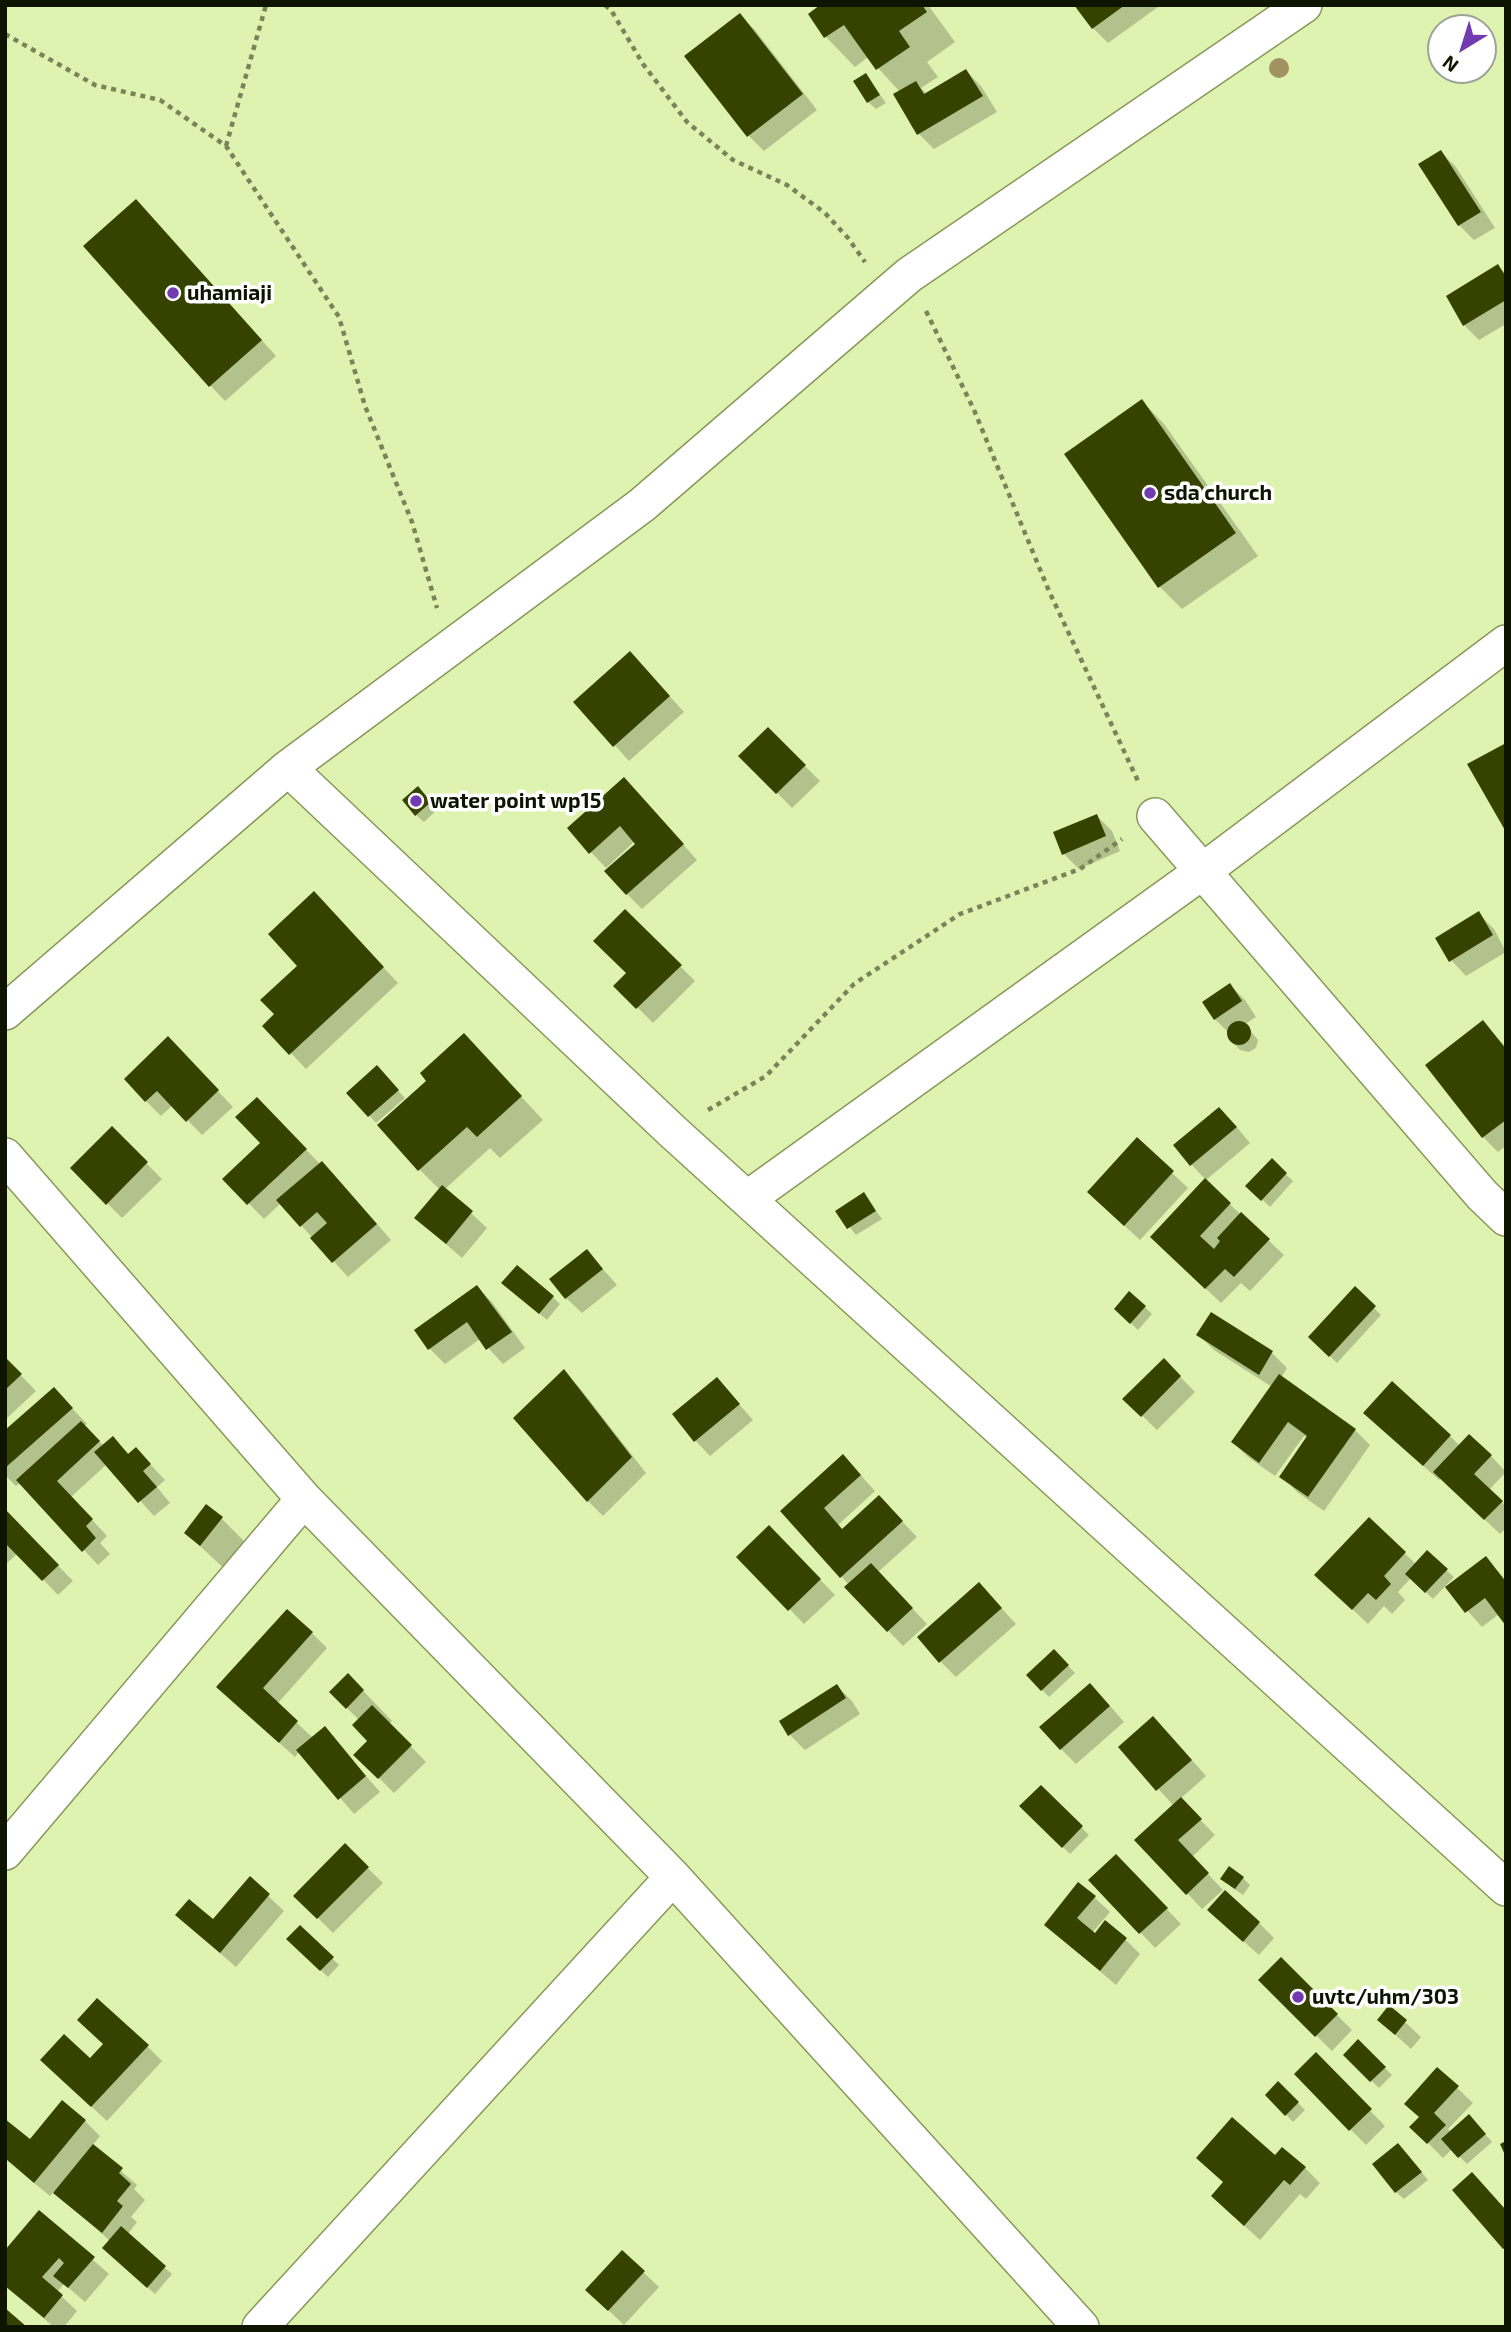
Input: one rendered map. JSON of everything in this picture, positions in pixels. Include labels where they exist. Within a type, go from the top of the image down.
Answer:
[{"type":"street","points":[[5,1012],[288,768],[642,505],[898,285],[1304,5]]},
{"type":"street","points":[[747,1199],[1203,871],[1506,643]]},
{"type":"street","points":[[288,768],[672,1132],[1506,1888]]},
{"type":"street","points":[[1155,816],[1498,1198]]},
{"type":"street","points":[[5,1156],[304,1499],[673,1877],[1081,2327]]},
{"type":"street","points":[[5,1852],[304,1499]]},
{"type":"street","points":[[260,2327],[673,1877]]},
{"type":"path","points":[[226,146],[266,5]]},
{"type":"path","points":[[605,5],[611,10],[643,64],[687,122],[733,160],[787,185],[825,213],[898,285],[974,410],[1049,591],[1155,816],[1080,869],[960,914],[864,976],[766,1076],[672,1132]]},
{"type":"path","points":[[5,34],[95,86],[160,100],[226,146],[339,317],[365,405],[412,522],[449,649]]},
{"type":"building","points":[[820,5],[922,5],[927,12],[899,31],[910,47],[876,70],[844,25],[824,38],[808,14]]},
{"type":"building","points":[[1074,5],[1125,5],[1092,29]]},
{"type":"building","points":[[740,13],[803,94],[747,137],[684,56]]},
{"type":"building","points":[[966,69],[983,96],[917,135],[893,94],[916,81],[924,94]]},
{"type":"building","points":[[866,73],[880,95],[867,103],[853,81]]},
{"type":"building","points":[[1441,150],[1481,212],[1458,226],[1418,164]]},
{"type":"building","name":"uhamiaji","points":[[136,199],[262,340],[209,387],[83,246]]},
{"type":"building","points":[[1498,264],[1506,277],[1506,300],[1463,326],[1446,296]]},
{"type":"building","name":"sda church","points":[[1142,399],[1236,533],[1158,588],[1064,454]]},
{"type":"building","points":[[630,651],[670,696],[613,747],[573,702]]},
{"type":"building","points":[[768,727],[806,765],[776,794],[738,756]]},
{"type":"building","points":[[1506,743],[1506,832],[1467,764]]},
{"type":"building","points":[[624,777],[684,844],[626,895],[604,871],[635,844],[620,826],[589,854],[567,828]]},
{"type":"building","name":"water point wp15","points":[[418,786],[431,802],[415,816],[402,800]]},
{"type":"building","points":[[1097,814],[1106,836],[1062,855],[1053,832]]},
{"type":"building","points":[[314,891],[384,967],[289,1055],[262,1026],[274,1014],[260,1000],[297,966],[268,934]]},
{"type":"building","points":[[625,909],[682,965],[636,1009],[613,986],[626,973],[593,941]]},
{"type":"building","points":[[1479,911],[1493,935],[1449,962],[1435,938]]},
{"type":"building","points":[[1230,983],[1242,1001],[1214,1020],[1202,1002]]},
{"type":"building","points":[[1483,1020],[1506,1049],[1506,1120],[1482,1138],[1425,1065]]},
{"type":"building","points":[[1234,1021],[1244,1021],[1251,1028],[1251,1038],[1244,1045],[1234,1045],[1227,1038],[1227,1028]]},
{"type":"building","points":[[464,1033],[522,1096],[477,1137],[467,1127],[418,1171],[377,1125],[426,1081],[420,1073]]},
{"type":"building","points":[[168,1036],[219,1090],[186,1122],[157,1091],[145,1102],[124,1079]]},
{"type":"building","points":[[377,1065],[399,1090],[368,1117],[346,1093]]},
{"type":"building","points":[[257,1097],[307,1149],[247,1205],[222,1179],[260,1143],[235,1117]]},
{"type":"building","points":[[1219,1107],[1237,1127],[1190,1166],[1173,1145]]},
{"type":"building","points":[[112,1126],[148,1162],[106,1205],[70,1168]]},
{"type":"building","points":[[1137,1137],[1174,1171],[1124,1226],[1087,1192]]},
{"type":"building","points":[[1272,1158],[1287,1173],[1261,1201],[1245,1186]]},
{"type":"building","points":[[322,1161],[377,1224],[332,1263],[310,1238],[327,1223],[317,1212],[300,1227],[276,1200]]},
{"type":"building","points":[[1205,1178],[1231,1203],[1200,1236],[1214,1249],[1220,1241],[1217,1238],[1241,1212],[1270,1239],[1234,1277],[1225,1269],[1205,1289],[1150,1237]]},
{"type":"building","points":[[442,1185],[473,1211],[446,1244],[414,1218]]},
{"type":"building","points":[[864,1192],[876,1211],[847,1229],[835,1211]]},
{"type":"building","points":[[587,1249],[603,1269],[565,1299],[549,1279]]},
{"type":"building","points":[[517,1265],[554,1296],[539,1314],[501,1283]]},
{"type":"building","points":[[477,1285],[512,1332],[486,1350],[467,1322],[428,1350],[414,1330]]},
{"type":"building","points":[[1355,1286],[1376,1306],[1329,1357],[1308,1337]]},
{"type":"building","points":[[1129,1291],[1146,1306],[1130,1324],[1114,1309]]},
{"type":"building","points":[[1211,1312],[1273,1351],[1259,1375],[1196,1335]]},
{"type":"building","points":[[5,1357],[22,1374],[5,1390]]},
{"type":"building","points":[[1164,1358],[1181,1376],[1141,1417],[1122,1399]]},
{"type":"building","points":[[564,1369],[632,1457],[587,1502],[513,1418]]},
{"type":"building","points":[[1279,1374],[1356,1429],[1308,1497],[1279,1477],[1307,1436],[1288,1422],[1259,1463],[1231,1442]]},
{"type":"building","points":[[717,1377],[740,1404],[694,1442],[672,1414]]},
{"type":"building","points":[[1392,1381],[1451,1435],[1423,1466],[1363,1413]]},
{"type":"building","points":[[54,1387],[73,1408],[5,1468],[5,1430]]},
{"type":"building","points":[[81,1421],[100,1441],[57,1481],[93,1519],[86,1526],[96,1538],[82,1552],[16,1480]]},
{"type":"building","points":[[1469,1434],[1492,1455],[1474,1474],[1503,1501],[1484,1520],[1433,1472]]},
{"type":"building","points":[[113,1436],[128,1454],[136,1447],[151,1464],[143,1471],[157,1487],[138,1503],[94,1452]]},
{"type":"building","points":[[843,1454],[861,1475],[824,1508],[842,1529],[879,1495],[903,1521],[840,1578],[780,1511]]},
{"type":"building","points":[[206,1504],[223,1517],[200,1546],[184,1533]]},
{"type":"building","points":[[5,1509],[59,1565],[42,1581],[5,1543]]},
{"type":"building","points":[[1369,1517],[1406,1552],[1384,1576],[1391,1584],[1376,1600],[1368,1593],[1352,1610],[1314,1575]]},
{"type":"building","points":[[769,1525],[821,1579],[788,1611],[736,1557]]},
{"type":"building","points":[[1427,1550],[1448,1569],[1425,1593],[1405,1574]]},
{"type":"building","points":[[1486,1556],[1506,1582],[1506,1626],[1485,1598],[1465,1613],[1445,1587]]},
{"type":"building","points":[[871,1563],[913,1608],[887,1632],[844,1587]]},
{"type":"building","points":[[979,1582],[1002,1608],[939,1663],[917,1637]]},
{"type":"building","points":[[287,1609],[313,1632],[263,1688],[298,1721],[279,1743],[216,1687]]},
{"type":"building","points":[[1054,1649],[1069,1665],[1041,1691],[1026,1675]]},
{"type":"building","points":[[348,1673],[364,1690],[346,1709],[329,1692]]},
{"type":"building","points":[[1090,1683],[1110,1706],[1060,1750],[1039,1727]]},
{"type":"building","points":[[837,1684],[846,1698],[788,1736],[779,1721]]},
{"type":"building","points":[[372,1705],[412,1745],[378,1779],[353,1755],[367,1741],[352,1725]]},
{"type":"building","points":[[1153,1716],[1192,1760],[1156,1791],[1118,1747]]},
{"type":"building","points":[[325,1726],[366,1776],[338,1800],[296,1750]]},
{"type":"building","points":[[1041,1785],[1083,1826],[1062,1848],[1019,1806]]},
{"type":"building","points":[[1181,1797],[1202,1819],[1178,1840],[1209,1873],[1186,1895],[1134,1840]]},
{"type":"building","points":[[345,1843],[369,1867],[317,1919],[293,1896]]},
{"type":"building","points":[[1116,1854],[1168,1908],[1139,1934],[1088,1880]]},
{"type":"building","points":[[1229,1866],[1244,1877],[1235,1889],[1220,1879]]},
{"type":"building","points":[[250,1876],[270,1894],[220,1953],[175,1915],[189,1899],[213,1919]]},
{"type":"building","points":[[1078,1882],[1096,1896],[1077,1918],[1095,1933],[1105,1920],[1127,1938],[1100,1971],[1044,1925]]},
{"type":"building","points":[[1225,1890],[1260,1922],[1243,1942],[1207,1910]]},
{"type":"building","points":[[300,1925],[334,1957],[320,1971],[286,1939]]},
{"type":"building","name":"uvtc/uhm/303","points":[[1281,1957],[1338,2014],[1315,2037],[1258,1980]]},
{"type":"building","points":[[97,1998],[149,2045],[91,2107],[40,2060],[64,2034],[90,2058],[103,2044],[77,2020]]},
{"type":"building","points":[[1389,2005],[1407,2020],[1395,2035],[1377,2020]]},
{"type":"building","points":[[1358,2039],[1386,2067],[1370,2082],[1343,2055]]},
{"type":"building","points":[[1316,2052],[1372,2109],[1349,2131],[1294,2074]]},
{"type":"building","points":[[1437,2067],[1459,2086],[1434,2113],[1446,2125],[1427,2144],[1409,2127],[1419,2117],[1404,2104]]},
{"type":"building","points":[[1278,2081],[1299,2102],[1285,2116],[1265,2095]]},
{"type":"building","points":[[62,2100],[86,2120],[34,2183],[5,2158],[5,2119],[30,2139]]},
{"type":"building","points":[[1469,2114],[1486,2134],[1458,2158],[1441,2139]]},
{"type":"building","points":[[1232,2117],[1275,2155],[1282,2147],[1306,2167],[1290,2185],[1284,2180],[1244,2226],[1211,2196],[1223,2182],[1196,2158]]},
{"type":"building","points":[[1506,2141],[1506,2157],[1500,2144]]},
{"type":"building","points":[[1398,2143],[1422,2172],[1395,2193],[1372,2164]]},
{"type":"building","points":[[93,2144],[123,2168],[119,2173],[131,2184],[117,2201],[123,2206],[102,2233],[53,2193]]},
{"type":"building","points":[[1472,2172],[1506,2210],[1506,2247],[1503,2249],[1452,2190]]},
{"type":"building","points":[[39,2210],[95,2257],[68,2288],[53,2276],[64,2263],[59,2258],[42,2277],[63,2295],[44,2318],[5,2286],[5,2250]]},
{"type":"building","points":[[121,2226],[166,2266],[147,2288],[102,2248]]},
{"type":"building","points":[[622,2250],[645,2271],[608,2311],[585,2290]]},
{"type":"building","points":[[5,2308],[27,2327],[5,2327]]},
{"type":"place","name":"uhamiaji","points":[[173,293]]},
{"type":"place","name":"sda church","points":[[1150,493]]},
{"type":"place","name":"water point wp15","points":[[416,801]]},
{"type":"place","name":"uvtc/uhm/303","points":[[1298,1997]]}]
